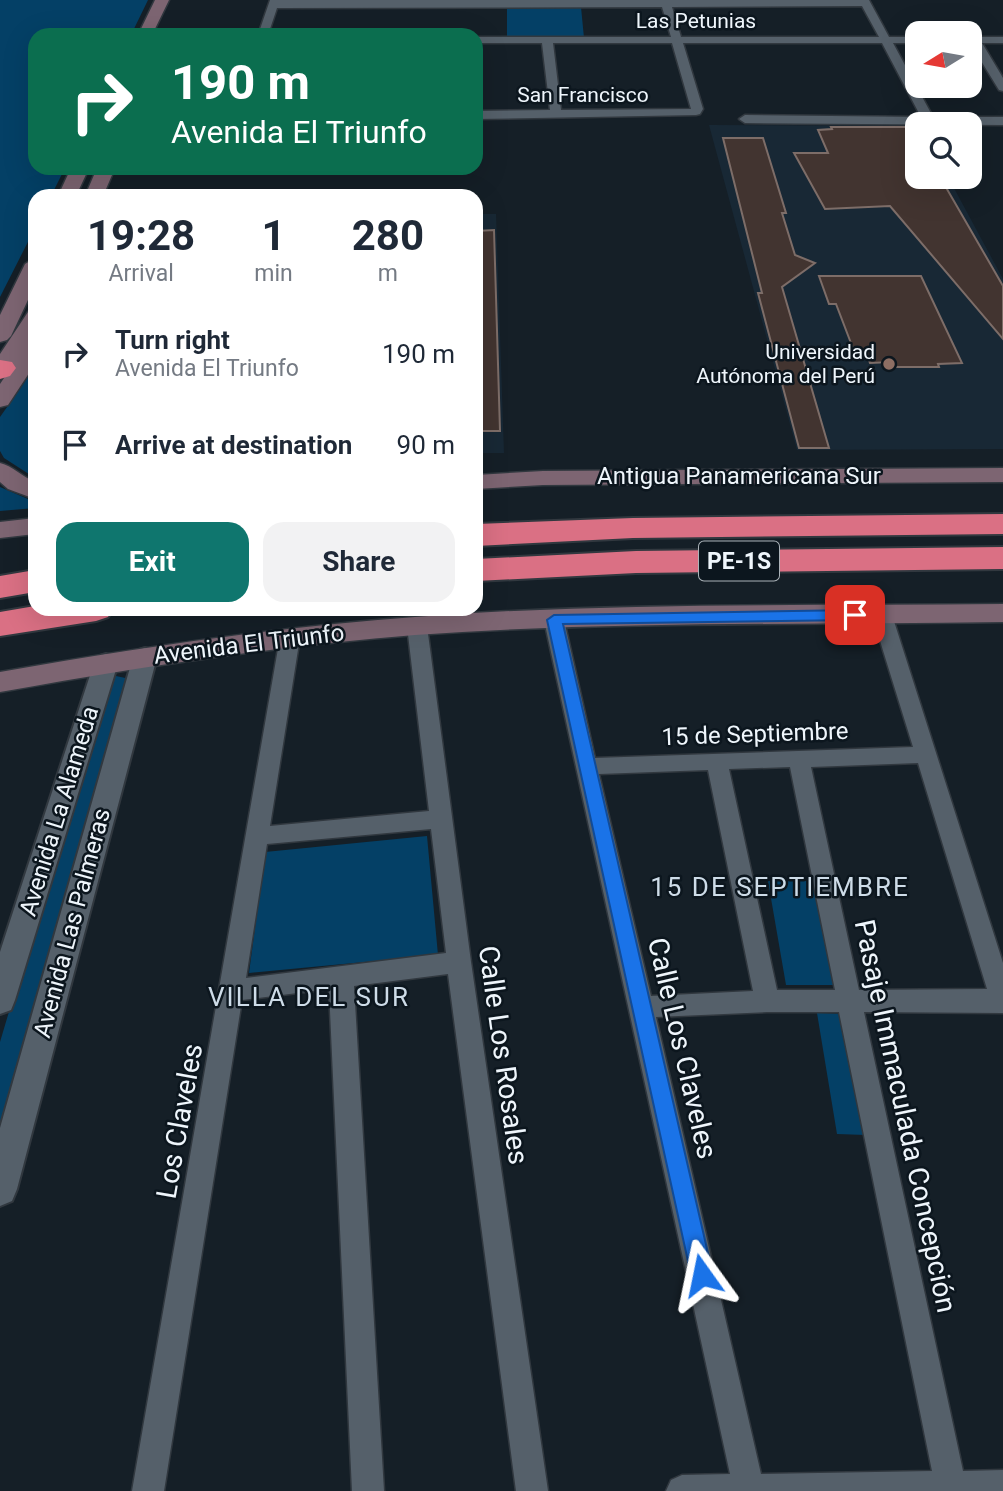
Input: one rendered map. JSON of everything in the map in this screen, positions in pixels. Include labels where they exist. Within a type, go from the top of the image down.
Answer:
[{"type":"highway","name":"PE-1S","points":[[483,535],[633,528],[1003,524]]},
{"type":"highway","name":"PE-1S","points":[[483,570],[636,562],[1003,558]]},
{"type":"highway","points":[[0,587],[28,582]]},
{"type":"highway","points":[[0,624],[51,616]]},
{"type":"main road","points":[[148,28],[162,0]]},
{"type":"main road","points":[[0,336],[28,278]]},
{"type":"main road","points":[[1,369],[28,327]]},
{"type":"main road","points":[[0,400],[28,358]]},
{"type":"main road","points":[[0,470],[17,484],[28,488]]},
{"type":"main road","name":"Antigua Panamericana Sur","points":[[483,482],[543,478],[1003,475]]},
{"type":"main road","points":[[0,519],[28,516]]},
{"type":"main road","points":[[0,530],[28,527]]},
{"type":"main road","name":"Avenida El Triunfo","points":[[0,682],[106,663],[290,637],[417,626],[554,620],[1003,613]]},
{"type":"street","points":[[266,28],[274,3],[865,1],[924,112]]},
{"type":"street","points":[[666,2],[676,40]]},
{"type":"street","points":[[503,4],[503,28]]},
{"type":"street","points":[[584,4],[585,16]]},
{"type":"street","name":"Las Petunias","points":[[483,37],[503,28],[547,40],[905,40]]},
{"type":"street","points":[[587,28],[588,40]]},
{"type":"street","points":[[547,40],[556,115]]},
{"type":"street","name":"San Francisco","points":[[483,115],[691,113],[697,109],[676,40]]},
{"type":"street","points":[[982,40],[1003,40]]},
{"type":"street","points":[[982,55],[1003,88]]},
{"type":"street","points":[[745,119],[905,121]]},
{"type":"street","points":[[982,121],[1003,121]]},
{"type":"street","points":[[643,1007],[767,1001],[1003,1001],[882,615]]},
{"type":"street","name":"Calle Los Claveles","points":[[554,620],[643,1007],[749,1490]]},
{"type":"street","name":"Calle Los Rosales","points":[[417,626],[459,962],[532,1491]]},
{"type":"street","name":"Los Claveles","points":[[148,1491],[290,637]]},
{"type":"street","name":"Avenida Las Palmeras","points":[[0,1189],[145,657]]},
{"type":"street","name":"Avenida La Alameda","points":[[0,1000],[106,663]]},
{"type":"street","name":"15 de Septiembre","points":[[586,766],[926,755]]},
{"type":"street","name":"Pasaje Immaculada Concepción","points":[[799,759],[951,1487]]},
{"type":"street","points":[[717,762],[767,1001]]},
{"type":"street","points":[[258,836],[443,819]]},
{"type":"street","points":[[233,990],[459,962]]},
{"type":"street","points":[[341,976],[368,1491]]},
{"type":"street","points":[[682,1491],[1003,1486]]},
{"type":"shaded area","points":[[0,0],[148,0],[134,28],[28,28],[28,175],[62,175],[54,189],[28,189],[28,242],[0,297]]},
{"type":"shaded area","points":[[507,7],[581,7],[584,38],[507,38]]},
{"type":"shaded area","name":"Universidad Autónoma del Perú","points":[[709,125],[905,126],[905,189],[954,189],[1003,279],[1003,449],[797,450]]},
{"type":"shaded area","points":[[483,214],[496,214],[504,453],[483,453]]},
{"type":"shaded area","points":[[28,377],[28,473],[4,458],[0,451],[0,417]]},
{"type":"shaded area","points":[[0,487],[28,499],[28,509],[0,511]]},
{"type":"shaded area","points":[[116,676],[130,679],[0,1155],[0,1042],[107,681]]},
{"type":"shaded area","points":[[427,836],[438,955],[249,973],[265,852]]},
{"type":"shaded area","points":[[768,881],[813,881],[834,985],[786,985]]},
{"type":"shaded area","points":[[817,1013],[844,1014],[866,1135],[837,1134]]},
{"type":"building","points":[[831,127],[905,127],[905,189],[947,189],[1003,286],[1003,339],[890,206],[825,209],[794,153],[828,153],[818,130],[832,129]]},
{"type":"building","points":[[723,138],[763,138],[786,213],[782,213],[795,255],[815,263],[782,287],[829,448],[799,448],[758,293],[762,293]]},
{"type":"building","points":[[494,230],[500,431],[483,431],[483,231]]},
{"type":"building","points":[[819,276],[921,276],[962,363],[938,364],[939,367],[893,367],[892,362],[870,363],[865,350],[854,351],[836,304],[829,304]]},
{"type":"place","name":"Universidad Autónoma del Perú","points":[[889,364]]},
{"type":"district","name":"15 DE SEPTIEMBRE","points":[[780,887]]},
{"type":"district","name":"VILLA DEL SUR","points":[[309,997]]},
{"type":"route","points":[[702,1275],[554,620],[855,615]]}]
